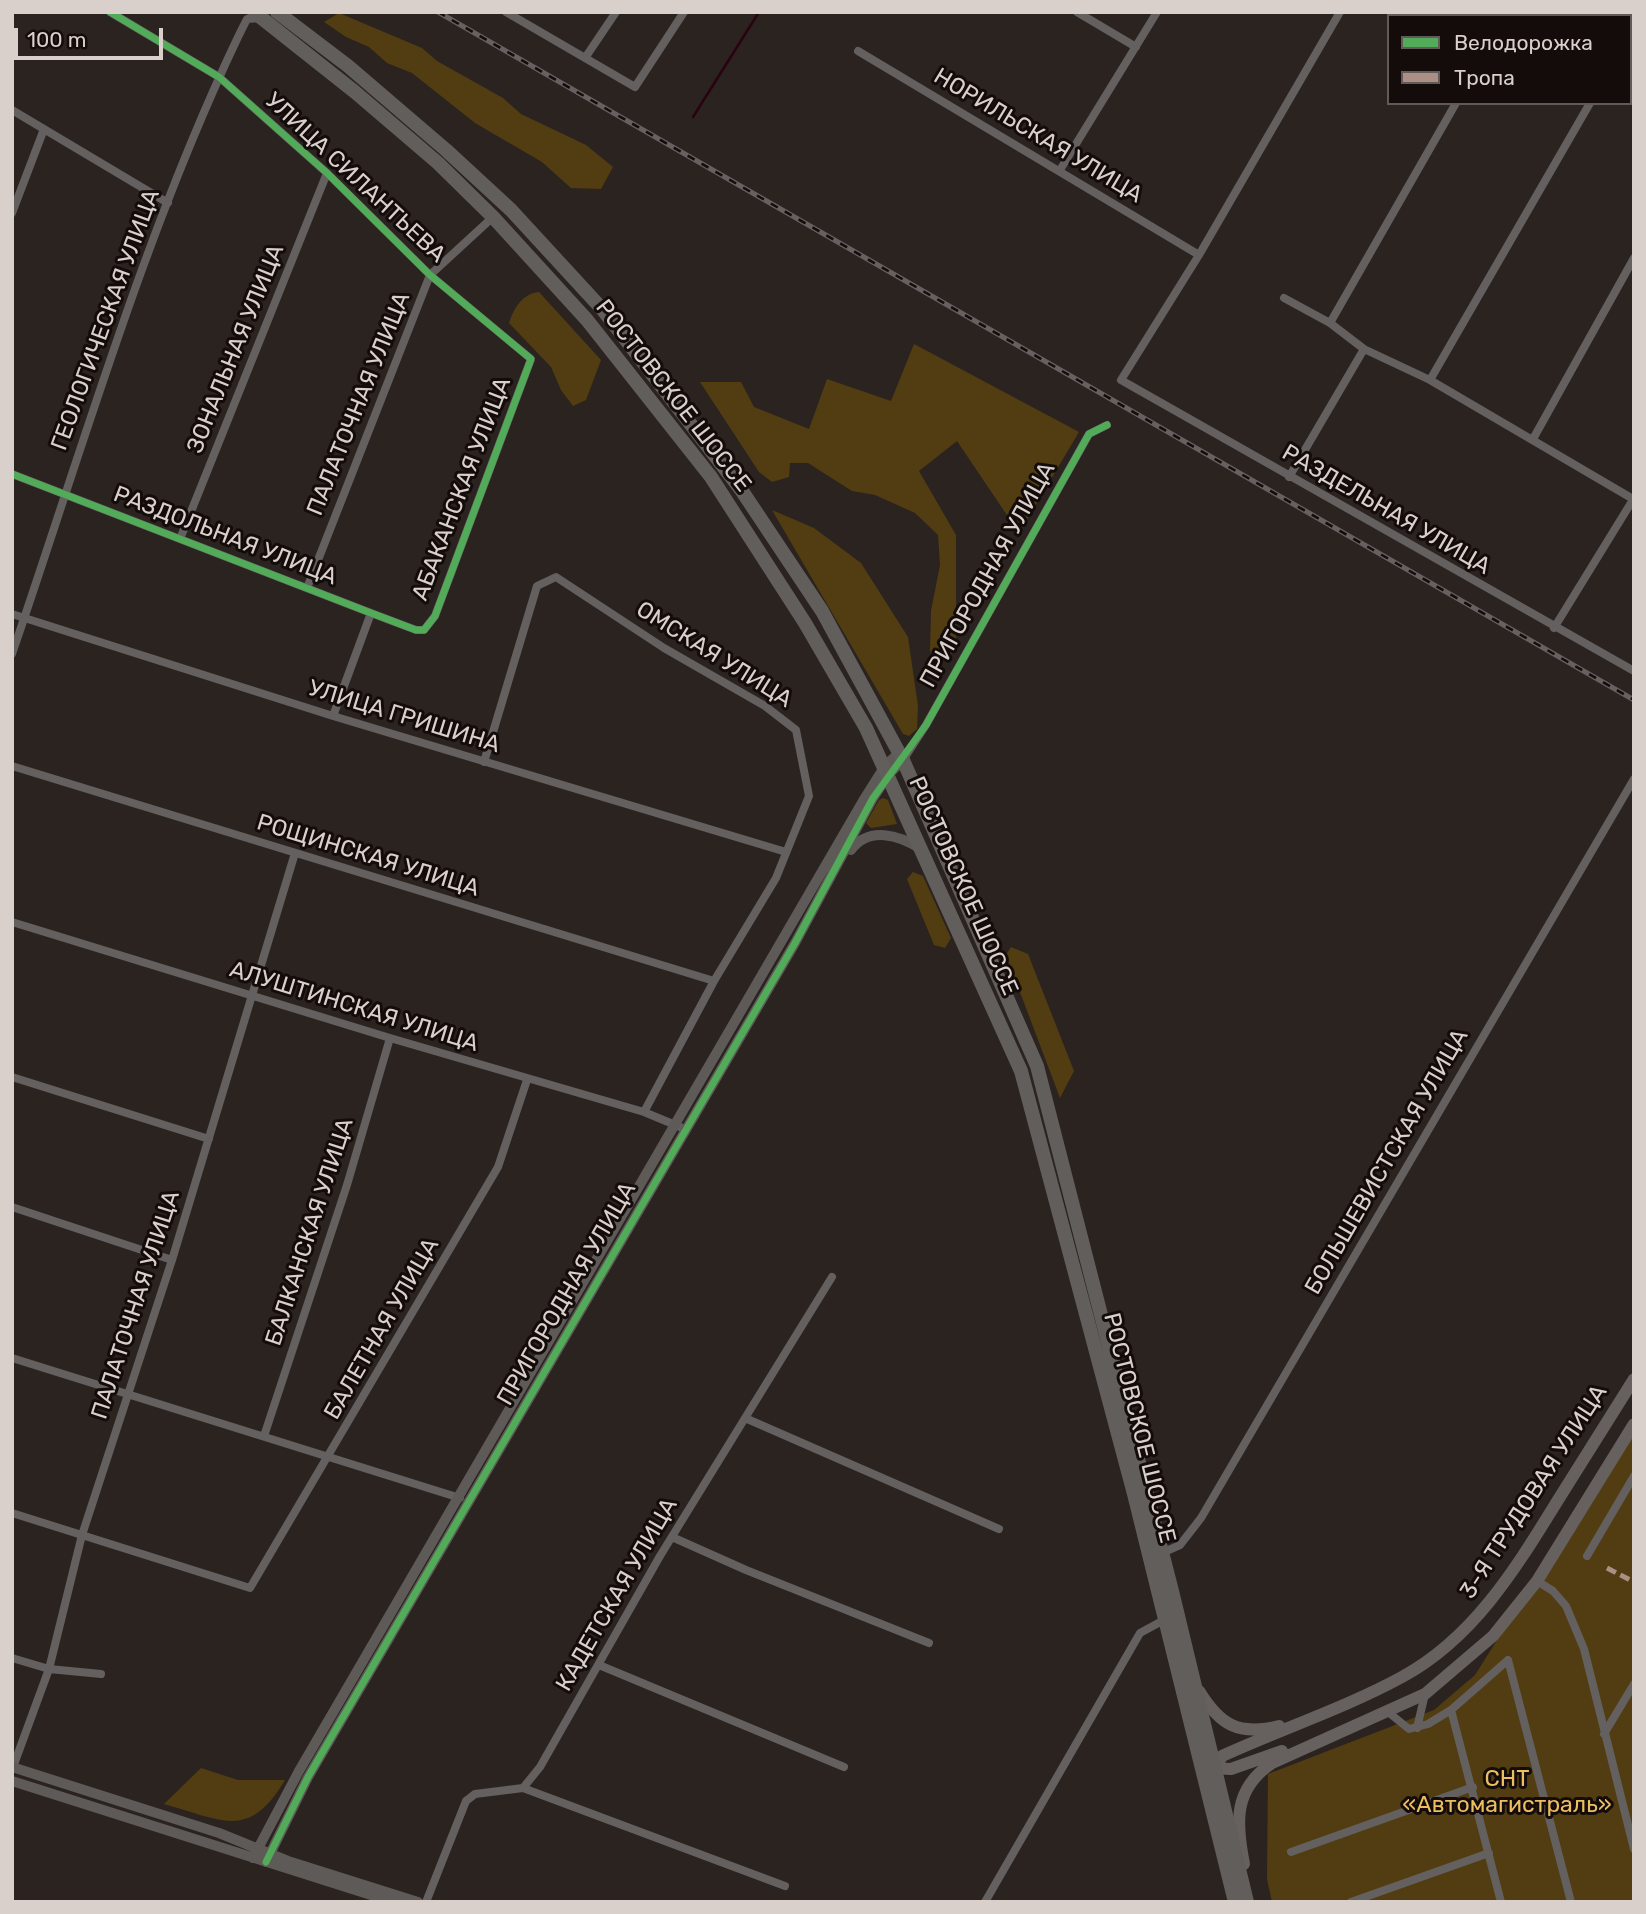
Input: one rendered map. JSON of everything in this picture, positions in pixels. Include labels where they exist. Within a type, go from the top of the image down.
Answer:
[{"type":"highway","name":"РОСТОВСКОЕ ШОССЕ","points":[[278,12],[348,66],[446,150],[519,218],[603,310],[742,491],[822,611],[903,754],[1037,1066],[1155,1556],[1164,1620],[1195,1752],[1235,1902]]},
{"type":"highway","name":"РОСТОВСКОЕ ШОССЕ","points":[[257,15],[355,92],[438,163],[493,217],[587,320],[711,477],[805,624],[887,770],[1021,1071],[1155,1556],[1192,1680],[1249,1902]]},
{"type":"main road","name":"3-Я ТРУДОВАЯ УЛИЦА","points":[[1214,1770],[1222,1756],[1403,1677],[1436,1655],[1471,1624],[1498,1593],[1524,1554],[1634,1379]]},
{"type":"main road","name":"3-Я ТРУДОВАЯ УЛИЦА","points":[[1371,1720],[1425,1694],[1493,1636],[1537,1581],[1634,1424]]},
{"type":"main road","points":[[1192,1680],[1215,1715],[1233,1727],[1267,1729],[1306,1719]]},
{"type":"main road","points":[[1214,1770],[1239,1767],[1371,1720]]},
{"type":"main road","points":[[1249,1902],[1237,1819],[1244,1792],[1263,1769],[1371,1720]]},
{"type":"main road","points":[[1195,1752],[1214,1770]]},
{"type":"main road","points":[[1207,1796],[1214,1770]]},
{"type":"street","name":"УЛИЦА СИЛАНТЬЕВА","points":[[110,12],[219,77],[327,173],[430,275],[531,359]]},
{"type":"street","points":[[506,12],[635,87],[684,12]]},
{"type":"street","points":[[585,58],[616,12]]},
{"type":"street","points":[[1077,12],[1136,47]]},
{"type":"street","points":[[1060,170],[1157,12]]},
{"type":"street","points":[[1199,255],[1340,12]]},
{"type":"street","name":"ГЕОЛОГИЧЕСКАЯ УЛИЦА","points":[[12,653],[64,494],[168,203],[219,77],[247,19],[257,15]]},
{"type":"street","name":"НОРИЛЬСКАЯ УЛИЦА","points":[[858,51],[1199,255]]},
{"type":"street","points":[[1330,323],[1455,105]]},
{"type":"street","points":[[1430,380],[1589,105]]},
{"type":"street","points":[[12,110],[168,203]]},
{"type":"street","points":[[12,214],[44,129]]},
{"type":"street","name":"ЗОНАЛЬНАЯ УЛИЦА","points":[[180,539],[327,173]]},
{"type":"street","name":"ПАЛАТОЧНАЯ УЛИЦА","points":[[307,588],[430,275],[493,217]]},
{"type":"street","name":"РАЗДЕЛЬНАЯ УЛИЦА","points":[[1199,255],[1121,380],[1634,671]]},
{"type":"street","points":[[1533,439],[1634,258]]},
{"type":"street","points":[[1284,298],[1330,323],[1364,349],[1430,380],[1633,498],[1554,628]]},
{"type":"street","points":[[1289,477],[1364,349]]},
{"type":"street","name":"АБАКАНСКАЯ УЛИЦА","points":[[424,630],[435,616],[531,359]]},
{"type":"street","name":"ПРИГОРОДНАЯ УЛИЦА","points":[[268,1857],[308,1777],[465,1499],[887,770],[926,725],[1089,434],[1107,425]]},
{"type":"street","name":"РАЗДОЛЬНАЯ УЛИЦА","points":[[12,474],[371,614],[416,630],[424,630]]},
{"type":"street","name":"ОМСКАЯ УЛИЦА","points":[[484,762],[537,586],[556,577],[664,648],[765,706],[796,730],[809,796],[786,852]]},
{"type":"street","name":"УЛИЦА ГРИШИНА","points":[[12,614],[333,716],[786,852]]},
{"type":"street","points":[[333,716],[371,614]]},
{"type":"street","name":"РОЩИНСКАЯ УЛИЦА","points":[[12,766],[714,981]]},
{"type":"street","name":"ПРИГОРОДНАЯ УЛИЦА","points":[[680,1126],[795,943],[887,770]]},
{"type":"street","name":"БОЛЬШЕВИСТСКАЯ УЛИЦА","points":[[1155,1556],[1180,1545],[1202,1518],[1634,779]]},
{"type":"street","points":[[834,871],[857,842],[867,837],[893,835],[922,849]]},
{"type":"street","points":[[643,1112],[714,981],[776,878],[786,852]]},
{"type":"street","name":"ПАЛАТОЧНАЯ УЛИЦА","points":[[12,1768],[49,1670],[82,1535],[172,1260],[295,853]]},
{"type":"street","name":"АЛУШТИНСКАЯ УЛИЦА","points":[[12,922],[527,1080],[643,1112],[680,1126]]},
{"type":"street","name":"БАЛКАНСКАЯ УЛИЦА","points":[[264,1436],[347,1185],[390,1038]]},
{"type":"street","points":[[12,1077],[209,1139]]},
{"type":"street","name":"БАЛЕТНАЯ УЛИЦА","points":[[82,1535],[250,1588],[498,1167],[527,1080]]},
{"type":"street","points":[[12,1206],[172,1260]]},
{"type":"street","name":"КАДЕТСКАЯ УЛИЦА","points":[[523,1788],[540,1767],[672,1537],[832,1277]]},
{"type":"street","points":[[12,1358],[465,1499]]},
{"type":"street","points":[[745,1418],[999,1529]]},
{"type":"street","points":[[1587,1556],[1634,1476]]},
{"type":"street","name":"ПРИГОРОДНАЯ УЛИЦА","points":[[253,1858],[465,1499]]},
{"type":"street","points":[[12,1513],[82,1535]]},
{"type":"street","points":[[672,1537],[746,1570],[929,1643]]},
{"type":"street","points":[[1537,1581],[1553,1591],[1566,1606],[1584,1649],[1633,1844]]},
{"type":"street","points":[[985,1902],[1140,1633],[1164,1620]]},
{"type":"street","points":[[12,1658],[49,1670],[101,1674]]},
{"type":"street","points":[[1388,1712],[1406,1728],[1417,1728],[1451,1710],[1504,1661],[1511,1664],[1571,1902]]},
{"type":"street","points":[[599,1665],[844,1767]]},
{"type":"street","points":[[1604,1734],[1634,1684]]},
{"type":"street","points":[[1417,1728],[1425,1694]]},
{"type":"street","points":[[1451,1710],[1501,1902]]},
{"type":"street","points":[[12,1768],[258,1846],[268,1857],[393,1902]]},
{"type":"street","points":[[12,1781],[253,1858],[268,1857],[288,1861],[418,1902]]},
{"type":"street","points":[[1292,1852],[1473,1787]]},
{"type":"street","points":[[426,1902],[466,1801],[475,1794],[523,1788],[786,1886]]},
{"type":"street","points":[[1351,1902],[1489,1853]]},
{"type":"green space","points":[[339,13],[422,48],[437,61],[503,98],[521,114],[586,145],[613,167],[601,189],[571,188],[542,162],[475,123],[412,73],[387,63],[369,47],[346,37],[324,22]]},
{"type":"green space","points":[[539,292],[601,360],[586,400],[573,406],[561,390],[551,367],[509,323],[520,303],[533,293]]},
{"type":"green space","points":[[914,344],[1079,432],[1019,533],[957,441],[919,471],[956,535],[956,650],[940,664],[930,651],[931,611],[940,565],[938,535],[915,513],[875,495],[852,491],[808,463],[790,463],[789,477],[772,482],[759,472],[700,382],[741,382],[754,407],[809,429],[827,379],[891,401]]},
{"type":"green space","points":[[772,510],[814,528],[861,563],[908,637],[918,706],[917,729],[909,736],[903,734]]},
{"type":"green space","points":[[879,800],[888,800],[897,824],[871,828],[866,823]]},
{"type":"green space","points":[[913,872],[923,876],[951,938],[945,948],[934,945],[907,879]]},
{"type":"green space","points":[[1011,947],[1028,954],[1074,1071],[1060,1098],[1006,955]]},
{"type":"green space","name":"СНТ «Автомагистраль»","points":[[1634,1423],[1634,1902],[1272,1902],[1267,1879],[1268,1774],[1434,1710],[1475,1675]]},
{"type":"green space","points":[[201,1768],[238,1780],[285,1780],[259,1812],[246,1819],[218,1820],[164,1804]]},
{"type":"waterway","points":[[693,117],[759,12]]},
{"type":"railway","points":[[438,12],[1634,700]]},
{"type":"marked path","points":[[1607,1568],[1634,1582]]},
{"type":"cycle path","points":[[12,474],[371,613],[416,630],[424,630],[435,616],[531,359],[430,275],[327,173],[219,77],[110,12]]},
{"type":"cycle path","points":[[266,1862],[308,1777],[795,943],[873,798],[926,725],[1089,434],[1107,425]]}]
